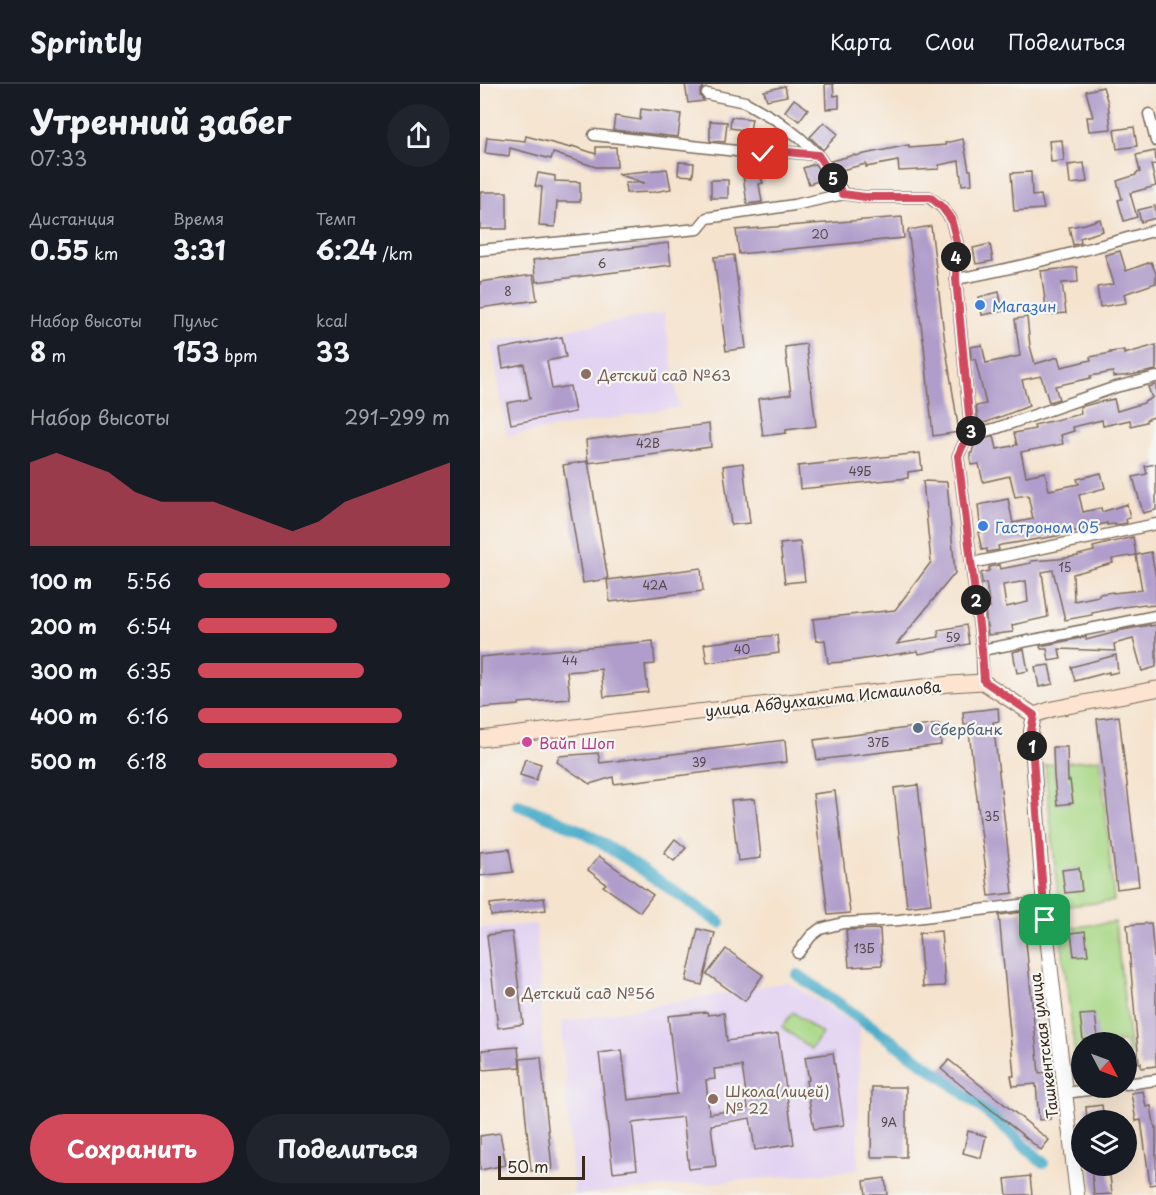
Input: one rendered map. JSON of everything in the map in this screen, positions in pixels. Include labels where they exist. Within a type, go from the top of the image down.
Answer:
[{"type":"main road","points":[[984,681],[1034,715],[1052,709],[1156,689]]},
{"type":"main road","name":"улица Абдулхакима Исмаилова","points":[[480,739],[984,681]]},
{"type":"street","points":[[707,94],[745,102],[778,121],[818,155],[843,194]]},
{"type":"street","points":[[1149,114],[1156,141]]},
{"type":"street","points":[[594,135],[763,154],[787,152],[818,155]]},
{"type":"street","points":[[480,250],[698,229],[707,218],[794,205],[843,194],[865,197],[930,197],[951,219],[957,242],[956,279],[971,435]]},
{"type":"street","points":[[956,279],[1008,269],[1156,230]]},
{"type":"street","points":[[984,681],[958,456],[963,445],[971,435],[1116,387],[1156,377]]},
{"type":"street","points":[[972,563],[1156,524]]},
{"type":"street","points":[[982,650],[1156,616]]},
{"type":"street","name":"Ташкентская улица","points":[[1034,715],[1031,731],[1046,932],[1077,1195]]},
{"type":"street","points":[[798,953],[811,936],[820,929],[843,923],[899,920],[1044,902]]},
{"type":"street","points":[[1137,1083],[1156,1080]]},
{"type":"street","points":[[1065,1093],[1071,1092]]},
{"type":"shaded area","name":"Детский сад №63","points":[[664,313],[679,407],[507,436],[492,342]]},
{"type":"shaded area","name":"Детский сад №56","points":[[536,924],[543,1056],[480,1061],[480,928]]},
{"type":"shaded area","name":"Школа(лицей) № 22","points":[[788,982],[860,1027],[858,1170],[574,1195],[561,1022]]},
{"type":"green space","points":[[1100,759],[1114,901],[1059,907],[1045,765]]},
{"type":"green space","points":[[1115,922],[1128,1032],[1072,1032],[1060,929]]},
{"type":"green space","points":[[793,1012],[822,1034],[811,1049],[782,1027]]},
{"type":"building","points":[[685,84],[703,84],[700,96],[704,101],[688,103]]},
{"type":"building","points":[[825,84],[833,84],[834,96],[839,95],[839,108],[826,109]]},
{"type":"building","points":[[785,86],[787,96],[767,100],[764,91]]},
{"type":"building","points":[[1103,87],[1108,103],[1111,129],[1089,131],[1087,117],[1093,117],[1086,91]]},
{"type":"building","points":[[794,99],[808,109],[799,121],[785,111]]},
{"type":"building","points":[[641,109],[681,114],[678,137],[613,130],[615,116],[640,120]]},
{"type":"building","points":[[731,117],[752,119],[750,131],[730,128]]},
{"type":"building","points":[[710,121],[727,122],[725,142],[710,141]]},
{"type":"building","points":[[824,122],[838,134],[823,150],[810,137]]},
{"type":"building","points":[[1134,127],[1137,146],[1117,149],[1114,130]]},
{"type":"building","points":[[526,136],[596,154],[596,147],[616,147],[617,167],[596,167],[553,153],[551,159],[510,148],[509,156],[485,153],[487,137],[525,141]]},
{"type":"building","points":[[963,139],[972,184],[962,185],[959,161],[939,165],[939,169],[899,171],[898,161],[866,167],[866,164],[838,171],[831,161],[909,145],[909,148],[946,145],[945,143]]},
{"type":"building","points":[[1062,140],[1064,161],[1051,162],[1049,141]]},
{"type":"building","points":[[1155,151],[1156,164],[1151,165],[1156,186],[1130,193],[1137,217],[1124,221],[1118,200],[1122,199],[1117,181],[1140,172],[1136,155]]},
{"type":"building","points":[[779,160],[779,173],[759,173],[763,183],[759,184],[762,202],[747,204],[743,175]]},
{"type":"building","points":[[679,162],[694,163],[693,176],[678,175]]},
{"type":"building","points":[[1084,163],[1087,182],[1070,184],[1068,165]]},
{"type":"building","points":[[815,164],[825,179],[809,184],[803,168]]},
{"type":"building","points":[[667,169],[671,189],[654,192],[626,193],[625,183],[645,183],[617,174]]},
{"type":"building","points":[[1031,172],[1032,196],[1041,195],[1044,209],[1014,211],[1011,173]]},
{"type":"building","points":[[538,173],[555,176],[555,181],[580,182],[580,202],[557,202],[555,227],[539,226],[542,187],[535,186]]},
{"type":"building","points":[[711,180],[728,180],[728,198],[711,198]]},
{"type":"building","points":[[480,192],[507,192],[507,229],[480,229]]},
{"type":"building","points":[[1155,206],[1156,218],[1141,222],[1138,210]]},
{"type":"building","points":[[902,217],[904,238],[739,254],[736,230]]},
{"type":"building","points":[[1100,219],[1103,231],[1080,238],[1081,243],[1073,245],[1069,227]]},
{"type":"building","points":[[931,226],[945,343],[959,432],[933,436],[924,346],[908,230]]},
{"type":"building","points":[[668,243],[671,265],[536,282],[533,260]]},
{"type":"building","points":[[990,244],[993,261],[976,264],[973,248]]},
{"type":"building","points":[[1120,251],[1126,271],[1151,262],[1156,273],[1156,283],[1124,294],[1126,303],[1100,307],[1097,287],[1114,284],[1105,255]]},
{"type":"building","points":[[734,255],[746,348],[726,351],[714,257]]},
{"type":"building","points":[[1077,267],[1078,282],[1062,283],[1066,313],[1047,315],[1041,271]]},
{"type":"building","points":[[533,275],[537,300],[480,308],[480,282]]},
{"type":"building","points":[[999,292],[1003,311],[982,315],[979,297]]},
{"type":"building","points":[[1027,317],[1030,346],[1035,364],[1058,357],[1061,367],[1091,360],[1090,357],[1110,352],[1124,350],[1124,354],[1156,345],[1156,370],[1113,377],[1113,372],[1055,386],[1059,399],[1049,402],[1041,376],[1022,380],[1029,406],[979,425],[976,406],[986,404],[975,359],[971,360],[970,347],[982,345],[986,363],[1020,356],[1015,319]]},
{"type":"building","points":[[562,337],[566,357],[547,361],[552,389],[570,386],[575,412],[511,424],[507,403],[530,399],[524,364],[503,368],[500,349]]},
{"type":"building","points":[[806,344],[816,426],[763,436],[758,399],[791,394],[785,347]]},
{"type":"building","points":[[1156,385],[1156,416],[1146,422],[1131,426],[1130,420],[1103,426],[1102,420],[1073,427],[1074,431],[1061,435],[1063,444],[1021,452],[1026,476],[1045,472],[1049,490],[1079,484],[1077,479],[1101,473],[1105,488],[1079,495],[1083,512],[1101,508],[1102,512],[1127,504],[1130,518],[1126,519],[1127,523],[1107,525],[1107,523],[1063,535],[1001,545],[998,546],[999,550],[987,552],[987,549],[982,550],[978,533],[981,532],[978,505],[1008,499],[1013,523],[1033,519],[1028,495],[1015,497],[1010,476],[983,482],[979,464],[971,465],[970,453],[972,453],[975,442],[994,436],[997,449],[1017,445],[1014,433],[1035,429],[1034,425],[1081,414],[1080,407],[1095,403],[1114,399],[1117,411],[1144,403],[1152,398],[1148,387]]},
{"type":"building","points":[[709,424],[711,447],[588,463],[586,440]]},
{"type":"building","points":[[920,453],[922,470],[908,472],[908,478],[800,489],[798,466]]},
{"type":"building","points":[[588,461],[608,579],[583,583],[563,465]]},
{"type":"building","points":[[743,463],[750,523],[731,525],[723,466]]},
{"type":"building","points":[[1156,464],[1156,510],[1143,513],[1133,477],[1147,474],[1145,466]]},
{"type":"building","points":[[923,481],[947,482],[955,573],[897,644],[939,637],[938,630],[966,625],[969,644],[919,654],[918,651],[828,663],[825,640],[816,641],[813,619],[895,610],[931,562]]},
{"type":"building","points":[[1133,537],[1136,555],[1151,552],[1156,578],[1156,605],[1146,606],[1145,604],[1116,608],[1065,620],[1053,570],[1042,572],[1048,617],[1012,625],[1013,632],[988,635],[985,609],[990,608],[986,583],[982,584],[981,573],[989,571],[989,567],[999,565],[1000,569],[1031,563],[1031,561],[1078,556],[1094,551],[1093,547]],"holes":[[[1136,555],[1142,590],[1099,594],[1099,596],[1074,601],[1073,574],[1113,563],[1112,559]],[[1026,581],[1028,602],[1006,607],[1003,585]]]},
{"type":"building","points":[[800,542],[805,581],[785,583],[780,544]]},
{"type":"building","points":[[701,568],[703,591],[610,602],[607,580]]},
{"type":"building","points":[[1156,625],[1156,667],[1142,671],[1133,639],[1114,644],[1115,651],[1059,649],[1061,659],[1049,661],[1047,649],[1041,649],[1040,646],[1086,637],[1086,640]]},
{"type":"building","points":[[777,635],[779,653],[707,663],[704,644]]},
{"type":"building","points":[[653,641],[655,664],[645,665],[648,692],[604,697],[601,669],[567,672],[570,699],[480,708],[480,657]]},
{"type":"building","points":[[1024,649],[1028,671],[1017,673],[1013,652]]},
{"type":"building","points":[[1116,655],[1118,672],[1109,674],[1109,672],[1075,681],[1071,667]]},
{"type":"building","points":[[1049,665],[1053,684],[1039,687],[1035,667]]},
{"type":"building","points":[[998,708],[999,721],[993,722],[1013,893],[989,896],[968,724],[964,725],[963,712]]},
{"type":"building","points":[[1119,716],[1139,886],[1117,889],[1097,719]]},
{"type":"building","points":[[939,724],[941,745],[817,760],[814,740]]},
{"type":"building","points":[[785,740],[787,762],[614,784],[613,777],[590,784],[557,762],[559,756],[598,753],[600,763]]},
{"type":"building","points":[[1053,747],[1067,747],[1068,781],[1070,780],[1073,803],[1057,805]]},
{"type":"building","points":[[525,759],[541,764],[536,780],[520,775]]},
{"type":"building","points":[[918,785],[931,904],[907,907],[894,788]]},
{"type":"building","points":[[835,791],[850,913],[828,915],[813,794]]},
{"type":"building","points":[[755,799],[761,858],[738,861],[731,801]]},
{"type":"building","points":[[675,839],[686,848],[674,861],[664,853]]},
{"type":"building","points":[[509,849],[513,872],[480,876],[480,852]]},
{"type":"building","points":[[599,856],[653,895],[640,912],[603,886],[606,884],[588,870]]},
{"type":"building","points":[[1079,868],[1082,891],[1065,893],[1062,870]]},
{"type":"building","points":[[544,898],[546,910],[491,916],[490,904]]},
{"type":"building","points":[[1023,912],[1039,1073],[1047,1072],[1051,1119],[1039,1120],[1036,1084],[1013,1086],[1011,1076],[1014,1076],[999,915]]},
{"type":"building","points":[[1151,923],[1156,981],[1156,1066],[1141,1068],[1141,1063],[1139,1063],[1127,925]]},
{"type":"building","points":[[698,929],[715,933],[702,985],[686,981]]},
{"type":"building","points":[[880,929],[882,965],[849,967],[846,930]]},
{"type":"building","points":[[941,931],[945,986],[923,987],[919,933]]},
{"type":"building","points":[[1085,931],[1088,955],[1074,956],[1071,933]]},
{"type":"building","points":[[512,932],[523,1024],[498,1028],[487,935]]},
{"type":"building","points":[[726,949],[763,975],[745,1001],[707,974]]},
{"type":"building","points":[[707,1012],[708,1015],[724,1013],[727,1041],[778,1034],[794,1144],[755,1150],[750,1118],[711,1125],[716,1166],[689,1169],[683,1117],[632,1123],[637,1169],[613,1172],[599,1053],[622,1050],[628,1100],[677,1094],[668,1016]],"holes":[[[742,1066],[748,1108],[709,1114],[706,1080],[715,1079],[714,1069]]]},
{"type":"building","points":[[1095,1014],[1097,1032],[1082,1032],[1080,1015]]},
{"type":"building","points":[[518,1047],[520,1067],[483,1070],[482,1050]]},
{"type":"building","points":[[833,1053],[844,1125],[814,1129],[806,1081],[809,1080],[805,1057]]},
{"type":"building","points":[[541,1057],[552,1169],[531,1171],[520,1059]]},
{"type":"building","points":[[949,1060],[1049,1140],[1041,1150],[941,1069]]},
{"type":"building","points":[[872,1087],[906,1087],[906,1157],[871,1157]]},
{"type":"building","points":[[1143,1091],[1146,1107],[1151,1106],[1156,1128],[1156,1184],[1150,1185],[1141,1120],[1137,1121],[1137,1110],[1134,1110],[1132,1098],[1137,1098],[1137,1092]]},
{"type":"building","points":[[1102,1105],[1103,1110],[1086,1110],[1086,1107]]},
{"type":"building","points":[[968,1131],[986,1136],[981,1158],[963,1153]]},
{"type":"building","points":[[500,1133],[506,1165],[480,1170],[480,1136]]},
{"type":"building","points":[[1030,1176],[1032,1195],[1007,1195],[1005,1179]]},
{"type":"building","points":[[1092,1176],[1110,1176],[1112,1194],[1094,1195]]},
{"type":"building","points":[[885,1178],[887,1195],[866,1195],[864,1181]]},
{"type":"waterway","points":[[518,805],[590,836],[640,867],[720,923]]},
{"type":"waterway","points":[[798,975],[947,1080],[985,1110],[1043,1163]]},
{"type":"place","name":"Магазин","points":[[980,305]]},
{"type":"place","name":"Детский сад №63","points":[[586,374]]},
{"type":"place","name":"Гастроном 05","points":[[983,526]]},
{"type":"place","name":"Сбербанк","points":[[918,728]]},
{"type":"place","name":"Вайп Шоп","points":[[527,742]]},
{"type":"place","name":"Детский сад №56","points":[[510,992]]},
{"type":"place","name":"Школа(лицей) № 22","points":[[713,1099]]},
{"type":"route","points":[[763,154],[787,152],[818,155],[843,194],[865,197],[930,197],[951,219],[957,242],[956,279],[971,435],[958,456],[984,681],[1034,715],[1031,731],[1045,920]]}]
